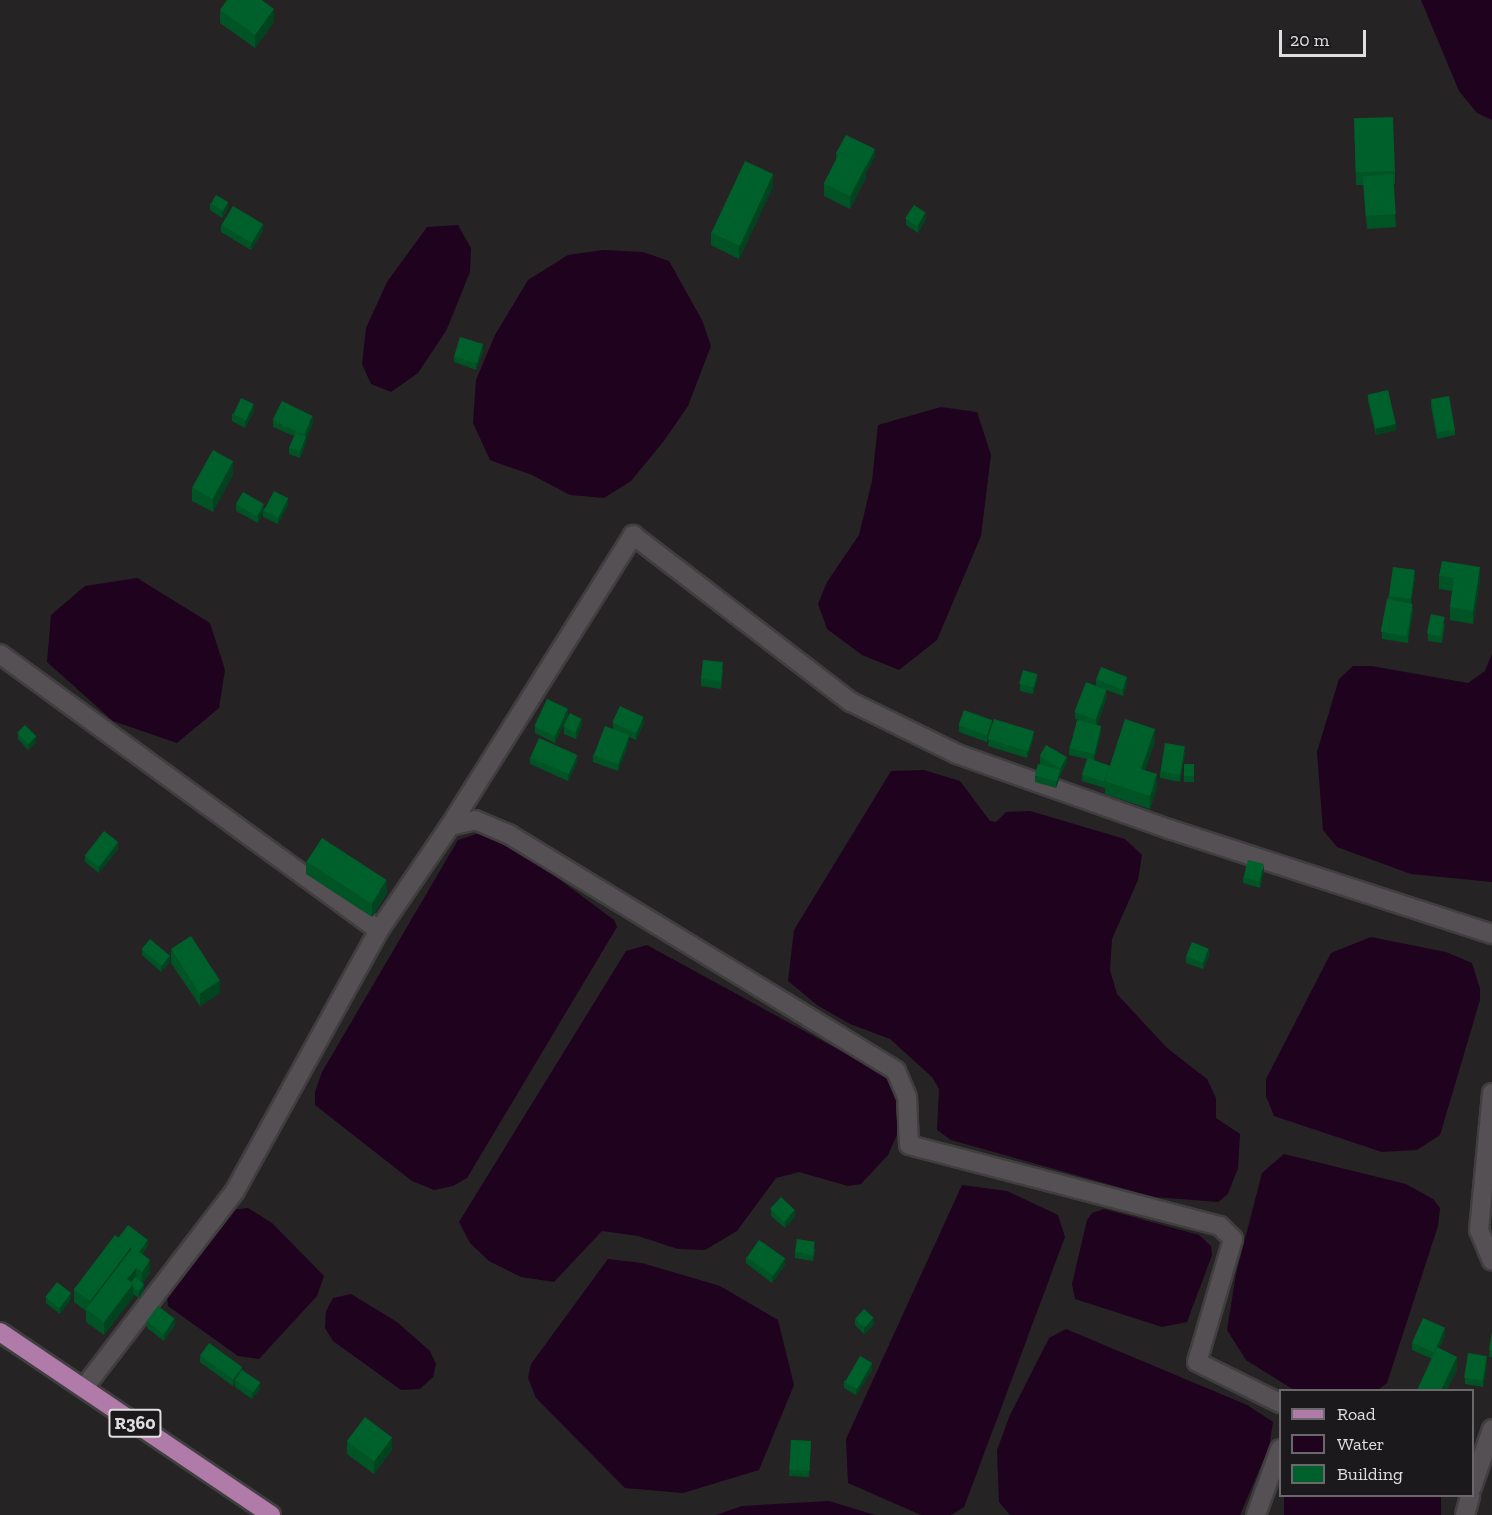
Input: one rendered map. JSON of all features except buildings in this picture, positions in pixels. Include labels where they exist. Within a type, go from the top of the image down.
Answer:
[{"type":"main road","name":"R360","points":[[0,1332],[271,1515]]},
{"type":"street","points":[[84,1388],[235,1191],[379,930],[450,826],[633,535],[851,702],[957,754],[1169,829],[1492,934]]},
{"type":"street","points":[[0,654],[379,930]]},
{"type":"street","points":[[450,826],[475,820],[510,835],[897,1071],[907,1097],[909,1145],[1220,1226],[1233,1239],[1197,1362],[1279,1402]]},
{"type":"street","points":[[1492,1093],[1479,1230],[1492,1260]]},
{"type":"street","points":[[1474,1483],[1485,1440],[1492,1429]]},
{"type":"street","points":[[1256,1515],[1279,1454]]},
{"type":"street","points":[[1465,1515],[1470,1497]]},
{"type":"water","points":[[1421,0],[1492,0],[1492,120],[1477,113],[1459,91]]},
{"type":"water","points":[[458,225],[471,248],[470,272],[446,331],[418,373],[391,392],[371,384],[362,364],[366,328],[387,282],[427,227]]},
{"type":"water","points":[[603,250],[643,252],[669,261],[702,320],[711,346],[688,406],[663,442],[631,481],[604,498],[570,495],[532,475],[490,460],[473,423],[476,380],[495,335],[528,280],[568,255]]},
{"type":"water","points":[[941,407],[977,412],[991,455],[981,536],[937,640],[899,670],[862,655],[827,629],[818,604],[827,582],[859,535],[872,481],[878,425]]},
{"type":"water","points":[[137,578],[210,623],[225,670],[219,708],[177,743],[113,721],[47,662],[51,615],[85,586]]},
{"type":"water","points":[[1492,654],[1492,882],[1411,874],[1337,847],[1323,830],[1317,752],[1339,679],[1353,666],[1371,666],[1468,683],[1485,671]]},
{"type":"water","points":[[924,770],[960,781],[990,821],[996,822],[1006,812],[1030,811],[1125,839],[1142,855],[1138,880],[1112,939],[1110,970],[1117,994],[1167,1048],[1207,1079],[1216,1098],[1216,1118],[1240,1134],[1238,1168],[1228,1194],[1218,1202],[1154,1197],[951,1140],[937,1130],[939,1089],[932,1077],[890,1039],[850,1024],[817,1005],[788,981],[794,930],[891,771]]},
{"type":"water","points":[[479,833],[517,848],[614,920],[617,927],[467,1178],[453,1186],[434,1190],[412,1181],[315,1105],[315,1092],[322,1072],[458,840]]},
{"type":"water","points":[[1371,937],[1446,952],[1472,963],[1480,989],[1480,1000],[1440,1135],[1417,1150],[1382,1152],[1274,1116],[1266,1096],[1266,1079],[1331,953]]},
{"type":"water","points":[[647,945],[892,1079],[901,1101],[900,1128],[888,1155],[861,1184],[848,1186],[799,1172],[776,1178],[737,1231],[705,1250],[678,1249],[638,1236],[602,1231],[554,1282],[521,1277],[489,1261],[470,1243],[459,1222],[626,951]]},
{"type":"water","points":[[1284,1154],[1406,1184],[1433,1199],[1440,1208],[1438,1226],[1387,1383],[1379,1389],[1292,1389],[1246,1360],[1227,1330],[1236,1274],[1262,1173]]},
{"type":"water","points":[[962,1185],[1007,1191],[1058,1215],[1065,1237],[964,1507],[951,1515],[921,1515],[848,1483],[846,1439]]},
{"type":"water","points":[[248,1208],[272,1223],[324,1276],[317,1296],[259,1359],[238,1356],[168,1306],[166,1286],[203,1239],[232,1210]]},
{"type":"water","points":[[1104,1209],[1199,1235],[1211,1246],[1212,1255],[1187,1322],[1162,1327],[1075,1299],[1072,1284],[1087,1220],[1092,1213]]},
{"type":"water","points":[[608,1259],[642,1263],[720,1286],[778,1320],[794,1385],[759,1470],[683,1493],[625,1488],[536,1398],[528,1378],[531,1364]]},
{"type":"water","points":[[351,1294],[397,1322],[430,1351],[436,1364],[433,1377],[420,1389],[401,1390],[333,1341],[325,1328],[326,1311],[333,1298]]},
{"type":"water","points":[[1066,1329],[1247,1405],[1273,1422],[1269,1447],[1240,1515],[1010,1515],[999,1502],[997,1450],[1010,1415],[1049,1338]]},
{"type":"water","points":[[1284,1497],[1441,1497],[1441,1515],[1284,1515]]},
{"type":"water","points":[[829,1501],[875,1515],[716,1515],[742,1506]]}]
